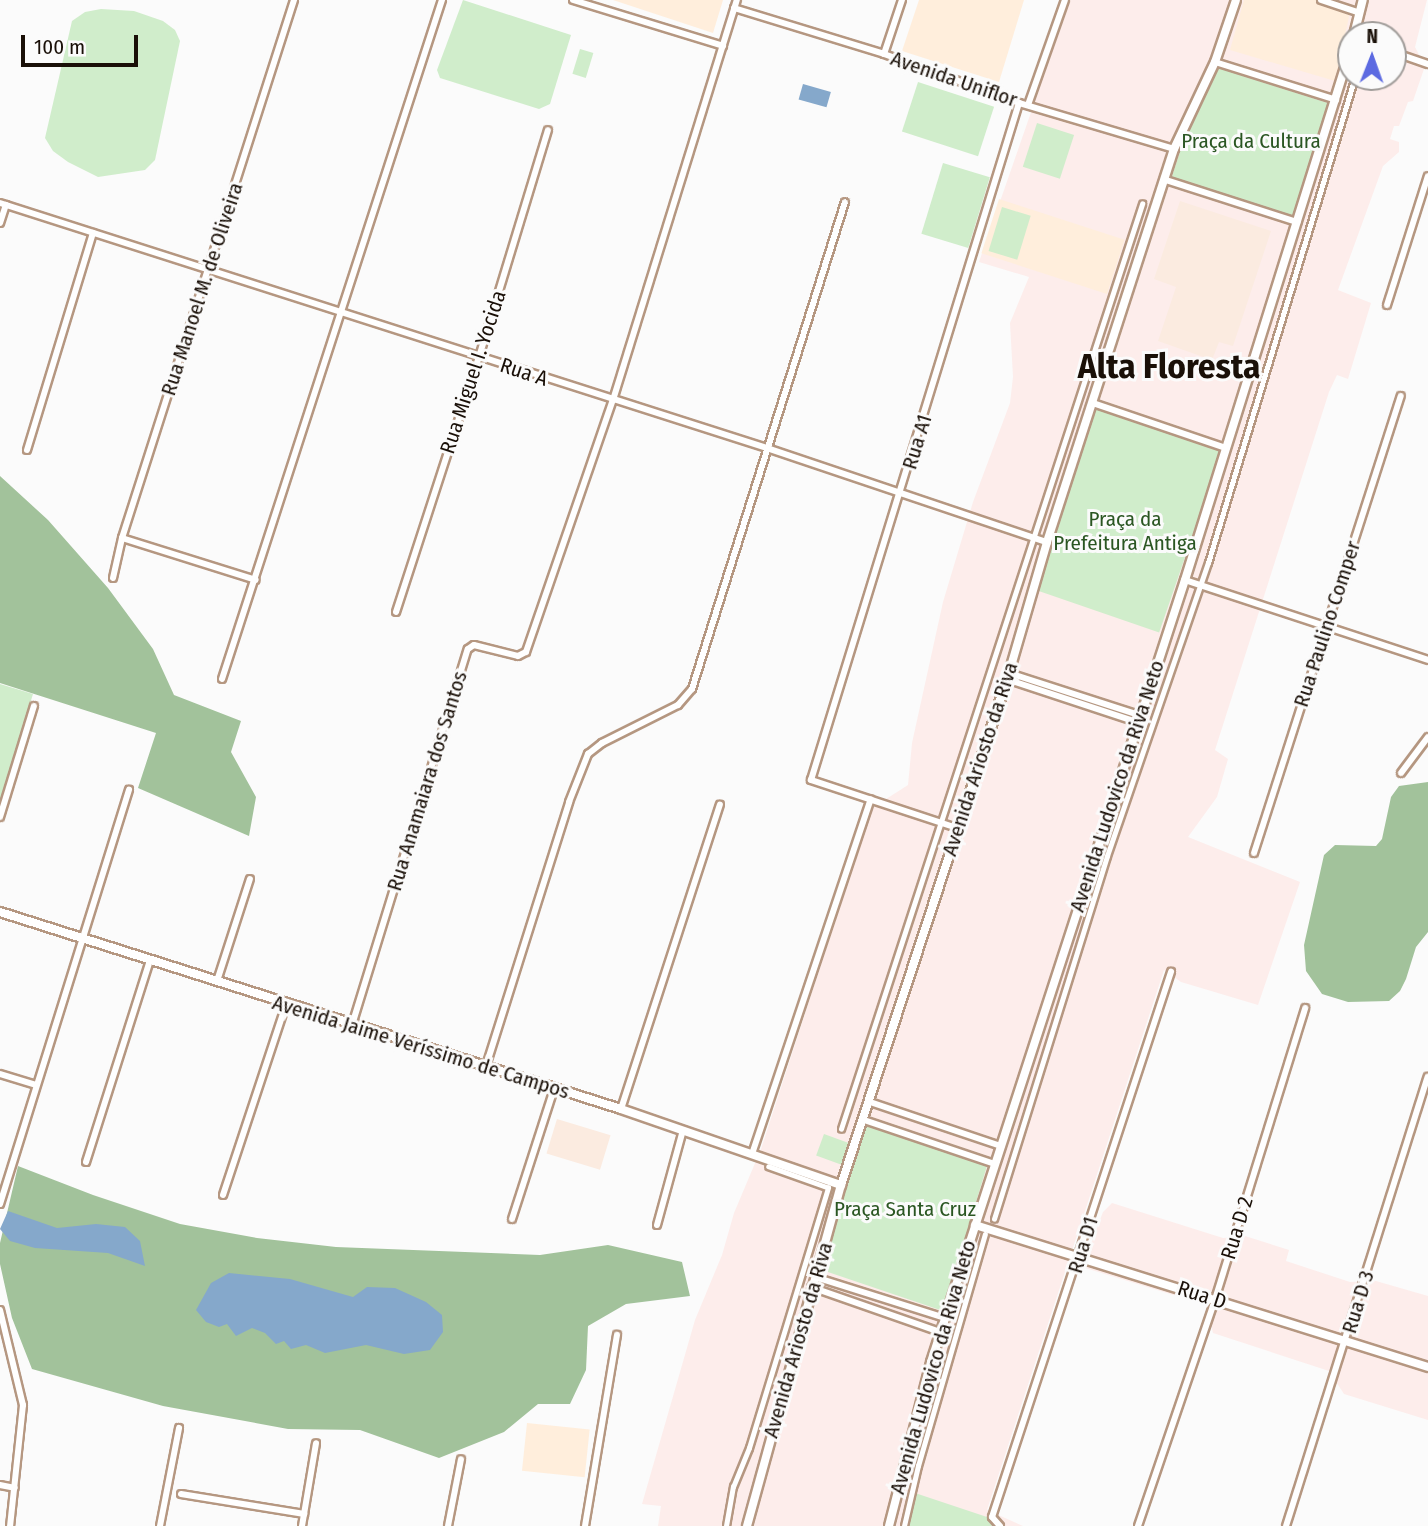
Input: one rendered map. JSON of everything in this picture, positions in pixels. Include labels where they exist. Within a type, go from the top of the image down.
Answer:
[{"type":"street","name":"Rua Manoel M. de Oliveira","points":[[113,579],[122,538],[294,0]]},
{"type":"street","points":[[222,679],[442,0]]},
{"type":"street","points":[[573,0],[723,46]]},
{"type":"street","points":[[613,400],[737,0]]},
{"type":"street","points":[[884,54],[902,0]]},
{"type":"street","points":[[1028,106],[1065,0]]},
{"type":"street","name":"Avenida Ariosto da Riva","points":[[747,1526],[841,1185],[1008,676],[1047,542],[1174,149],[1216,62],[1236,0]]},
{"type":"street","points":[[1321,0],[1360,13]]},
{"type":"street","points":[[1358,21],[1362,0]]},
{"type":"street","name":"Avenida Uniflor","points":[[734,8],[884,54],[1028,106],[1174,149]]},
{"type":"street","points":[[1407,57],[1428,64]]},
{"type":"street","points":[[1216,62],[1336,100]]},
{"type":"street","name":"Avenida Ludovico da Riva Neto","points":[[889,1526],[940,1332],[1185,580],[1339,91]]},
{"type":"street","points":[[995,1219],[1107,856],[1200,585],[1350,91]]},
{"type":"street","name":"Rua A1","points":[[871,799],[811,780],[1020,103]]},
{"type":"street","name":"Rua Miguel I. Yocida","points":[[396,612],[479,357],[548,130]]},
{"type":"street","points":[[1387,305],[1428,176]]},
{"type":"street","points":[[1166,180],[1297,222]]},
{"type":"street","points":[[486,1066],[569,802],[588,754],[602,743],[678,705],[692,689],[770,449],[845,202]]},
{"type":"street","name":"Rua A","points":[[3,204],[770,449],[1047,542]]},
{"type":"street","points":[[0,223],[3,204]]},
{"type":"street","points":[[841,1129],[1142,204]]},
{"type":"street","points":[[27,450],[93,233]]},
{"type":"street","name":"Rua Paulino Comper","points":[[1254,853],[1401,396]]},
{"type":"street","name":"Rua Anamaiara dos Santos","points":[[352,1024],[468,649],[474,645],[518,656],[526,652],[613,400]]},
{"type":"street","points":[[1093,403],[1226,448]]},
{"type":"street","points":[[122,538],[256,580]]},
{"type":"street","points":[[1185,580],[1428,660]]},
{"type":"street","points":[[1008,676],[1138,719]]},
{"type":"street","points":[[0,817],[34,706]]},
{"type":"street","points":[[1401,774],[1428,737]]},
{"type":"street","points":[[0,1204],[35,1084],[129,790]]},
{"type":"street","points":[[752,1154],[871,799],[957,828]]},
{"type":"street","points":[[621,1109],[720,805]]},
{"type":"street","points":[[217,981],[250,879]]},
{"type":"street","name":"Avenida Jaime Veríssimo de Campos","points":[[0,912],[286,1005],[621,1109],[841,1185]]},
{"type":"street","points":[[86,1162],[150,960]]},
{"type":"street","name":"Rua D1","points":[[1000,1526],[992,1517],[1080,1256],[1171,972]]},
{"type":"street","points":[[223,1195],[286,1005]]},
{"type":"street","name":"Rua D 2","points":[[1138,1526],[1216,1299],[1305,1008]]},
{"type":"street","points":[[0,1074],[35,1084]]},
{"type":"street","name":"Rua D 3","points":[[1286,1526],[1428,1077]]},
{"type":"street","points":[[512,1219],[554,1089]]},
{"type":"street","points":[[870,1102],[1001,1146]]},
{"type":"street","points":[[864,1120],[995,1164]]},
{"type":"street","points":[[657,1225],[683,1130]]},
{"type":"street","points":[[726,1526],[733,1487],[749,1448],[828,1188],[769,1167]]},
{"type":"street","name":"Rua D","points":[[975,1225],[1428,1367]]},
{"type":"street","points":[[905,1526],[918,1466],[985,1234]]},
{"type":"street","points":[[815,1277],[945,1318]]},
{"type":"street","points":[[811,1287],[940,1332]]},
{"type":"street","points":[[873,1307],[878,1297]]},
{"type":"street","points":[[0,1312],[23,1405],[10,1526]]},
{"type":"street","points":[[585,1526],[617,1335]]},
{"type":"street","points":[[160,1526],[179,1428]]},
{"type":"street","points":[[302,1526],[316,1443]]},
{"type":"street","points":[[447,1526],[461,1459]]},
{"type":"street","points":[[0,1485],[15,1488]]},
{"type":"street","points":[[181,1494],[304,1514]]},
{"type":"shaded area","points":[[613,0],[723,0],[713,33]]},
{"type":"shaded area","points":[[919,0],[1024,0],[999,82],[902,51]]},
{"type":"shaded area","points":[[1070,0],[1427,0],[1415,47],[1425,66],[1413,101],[1408,102],[1399,126],[1394,126],[1390,139],[1399,142],[1399,152],[1383,166],[1338,290],[1371,303],[1348,379],[1337,375],[1329,392],[1215,750],[1228,759],[1217,797],[1188,837],[1300,882],[1258,1005],[1181,982],[1164,970],[987,1510],[1023,1526],[658,1526],[661,1506],[642,1504],[695,1320],[722,1255],[734,1213],[761,1149],[872,808],[908,785],[912,743],[943,602],[973,502],[1010,403],[1013,377],[1010,323],[1029,277],[979,262]]},
{"type":"shaded area","points":[[1244,0],[1319,0],[1350,12],[1348,21],[1337,21],[1335,81],[1230,50]]},
{"type":"shaded area","points":[[999,199],[1125,240],[1107,294],[981,253]]},
{"type":"shaded area","points":[[1180,201],[1271,231],[1233,346],[1219,342],[1212,360],[1158,341],[1176,287],[1154,279]]},
{"type":"shaded area","points":[[557,1119],[611,1135],[600,1170],[546,1153]]},
{"type":"shaded area","points":[[1112,1203],[1223,1238],[1245,1236],[1289,1250],[1286,1261],[1350,1282],[1376,1281],[1428,1296],[1428,1420],[1344,1394],[1329,1371],[1213,1333],[1206,1305],[1082,1267],[1103,1212]]},
{"type":"shaded area","points":[[527,1423],[590,1430],[585,1477],[522,1471]]},
{"type":"green space","points":[[463,0],[571,35],[550,104],[539,109],[440,78],[437,70]]},
{"type":"green space","points":[[101,9],[134,11],[163,21],[175,30],[180,41],[155,160],[145,170],[98,177],[53,151],[45,138],[72,21],[85,12]]},
{"type":"green space","points":[[580,49],[593,53],[586,78],[572,74]]},
{"type":"green space","name":"Praça da Cultura","points":[[1218,68],[1328,103],[1297,217],[1171,179],[1187,130]]},
{"type":"green space","points":[[918,82],[994,107],[978,156],[902,131]]},
{"type":"green space","points":[[1037,123],[1074,135],[1060,179],[1023,167]]},
{"type":"green space","points":[[943,163],[990,177],[968,248],[921,234]]},
{"type":"green space","points":[[1002,207],[1031,216],[1017,260],[989,251]]},
{"type":"green space","name":"Praça da Prefeitura Antiga","points":[[1094,407],[1222,451],[1159,632],[1031,589]]},
{"type":"green space","points":[[0,476],[48,520],[108,588],[153,649],[174,695],[241,721],[231,752],[256,797],[249,836],[138,788],[156,733],[0,683]]},
{"type":"green space","points":[[0,684],[33,694],[0,800]]},
{"type":"green space","points":[[1428,782],[1428,932],[1416,947],[1400,991],[1389,1001],[1348,1002],[1322,994],[1306,971],[1304,945],[1324,855],[1335,845],[1376,846],[1382,839],[1391,797],[1399,786]]},
{"type":"green space","name":"Praça Santa Cruz","points":[[866,1125],[987,1166],[943,1311],[822,1270],[844,1183]]},
{"type":"green space","points":[[824,1134],[849,1143],[842,1165],[816,1156]]},
{"type":"green space","points":[[18,1166],[180,1224],[257,1238],[336,1247],[540,1255],[608,1245],[682,1262],[690,1296],[626,1304],[588,1326],[586,1370],[570,1404],[538,1404],[504,1432],[439,1458],[360,1430],[288,1429],[163,1406],[32,1369],[12,1318],[0,1264],[0,1243]]},
{"type":"green space","points":[[912,1492],[987,1517],[992,1526],[904,1526]]},
{"type":"water","points":[[803,84],[831,92],[826,107],[799,99]]},
{"type":"water","points":[[8,1211],[57,1228],[96,1224],[125,1227],[140,1241],[145,1266],[108,1253],[35,1248],[10,1241],[0,1229]]},
{"type":"water","points":[[229,1273],[290,1279],[353,1297],[367,1287],[395,1288],[426,1302],[442,1315],[443,1332],[430,1350],[404,1354],[366,1345],[325,1353],[306,1345],[291,1349],[284,1341],[276,1344],[265,1333],[252,1328],[236,1336],[227,1324],[219,1327],[206,1322],[196,1310],[211,1283]]},
{"type":"district","name":"Alta Floresta","points":[[1169,366]]}]
